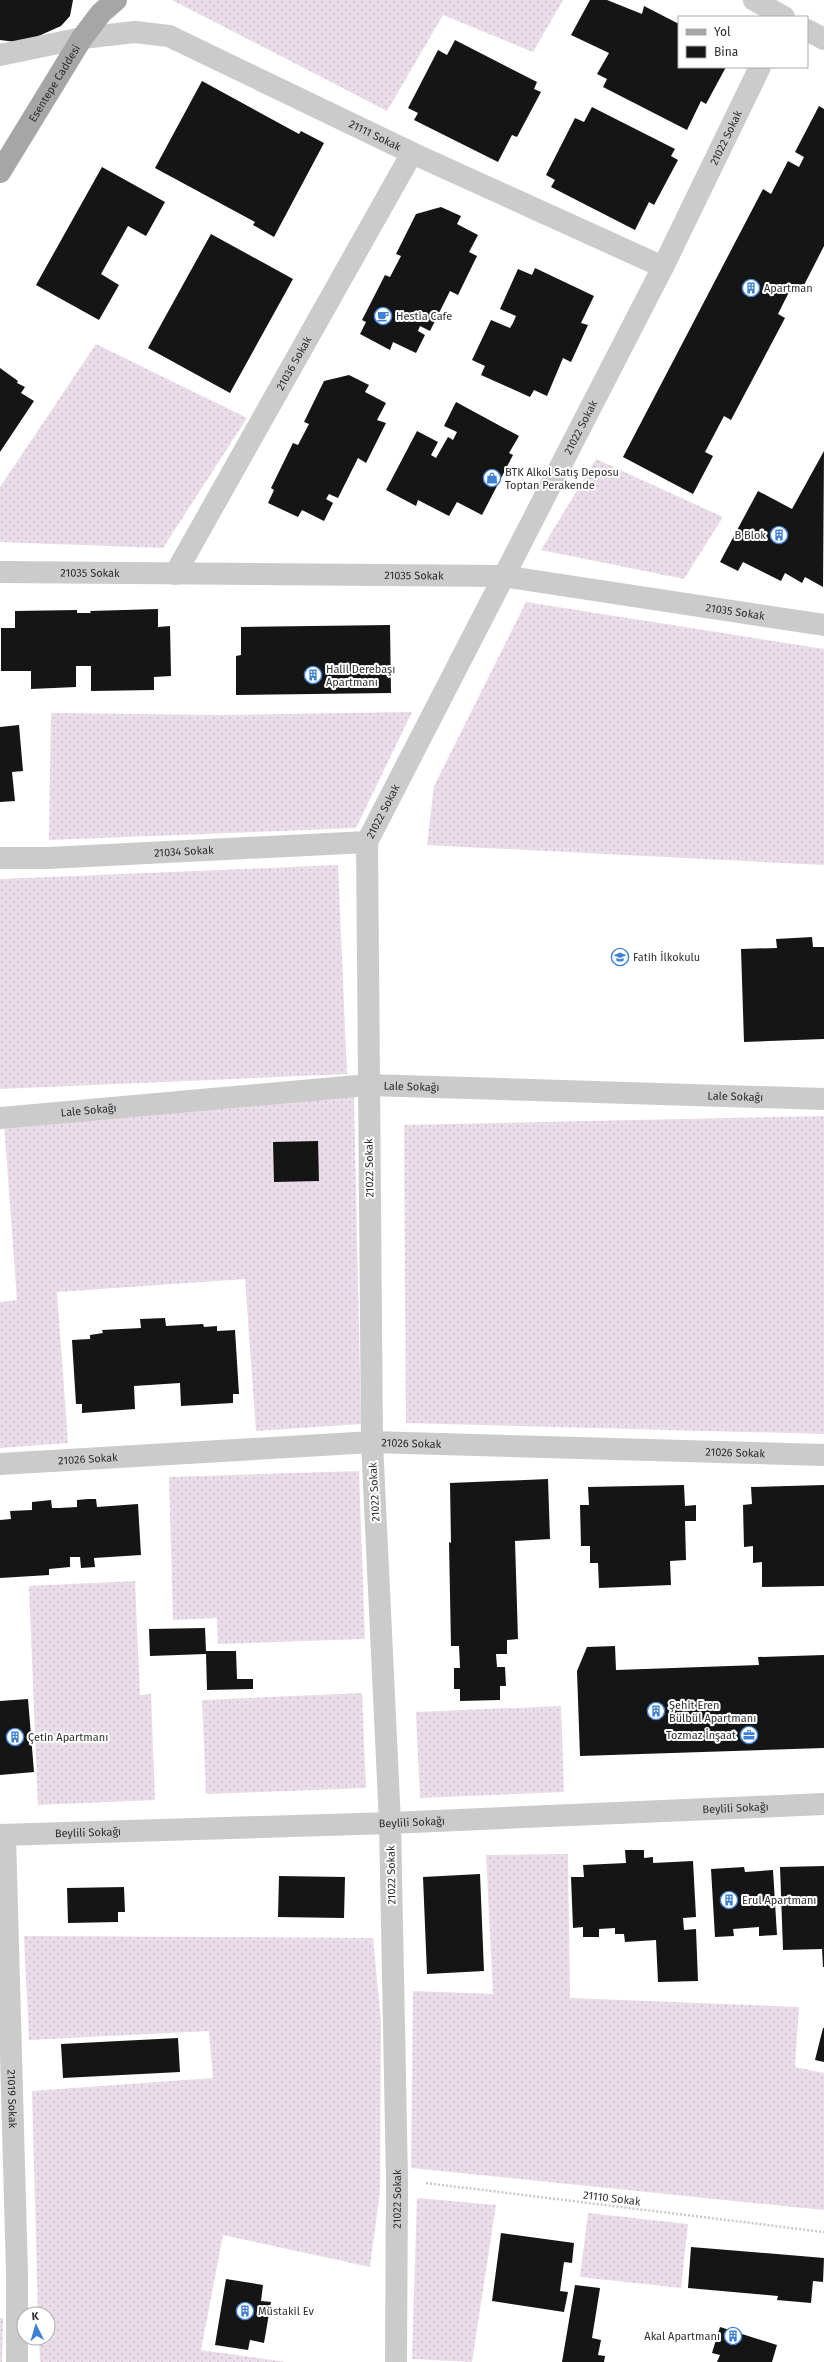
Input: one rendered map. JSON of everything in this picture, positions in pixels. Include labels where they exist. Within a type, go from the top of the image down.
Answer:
[{"type":"main road","name":"Esentepe Caddesi","points":[[0,172],[82,38],[101,13],[116,0]]},
{"type":"street","points":[[754,0],[782,16]]},
{"type":"street","points":[[769,0],[783,16]]},
{"type":"street","points":[[808,31],[824,39]]},
{"type":"street","name":"21111 Sokak","points":[[0,55],[82,38],[135,32],[169,36],[412,152],[663,268]]},
{"type":"street","name":"21022 Sokak","points":[[396,2362],[397,2180],[390,1823],[372,1442],[367,842],[663,268],[760,68]]},
{"type":"street","name":"21036 Sokak","points":[[175,574],[412,152]]},
{"type":"street","name":"21035 Sokak","points":[[0,572],[503,576],[824,624]]},
{"type":"street","name":"21034 Sokak","points":[[0,858],[48,858],[367,842]]},
{"type":"street","name":"Lale Sokağı","points":[[0,1118],[368,1086],[824,1098]]},
{"type":"street","name":"21026 Sokak","points":[[0,1464],[372,1442],[824,1455]]},
{"type":"street","name":"Beylili Sokağı","points":[[3,1835],[390,1823],[824,1804]]},
{"type":"street","name":"21019 Sokak","points":[[3,1835],[17,2274],[17,2362]]},
{"type":"path","name":"21110 Sokak","points":[[397,2180],[824,2232]]},
{"type":"shaded area","points":[[172,0],[563,0],[533,52],[443,15],[387,111]]},
{"type":"shaded area","points":[[96,344],[247,418],[163,548],[0,542],[0,487]]},
{"type":"shaded area","points":[[596,459],[723,517],[684,579],[541,550]]},
{"type":"shaded area","points":[[526,602],[824,649],[824,865],[427,845],[434,786]]},
{"type":"shaded area","points":[[412,712],[356,828],[49,840],[51,713],[221,715]]},
{"type":"shaded area","points":[[338,865],[347,1074],[0,1089],[0,879]]},
{"type":"shaded area","points":[[354,1097],[361,1424],[256,1431],[245,1279],[57,1292],[68,1443],[0,1448],[0,1302],[17,1300],[4,1123]]},
{"type":"shaded area","points":[[824,1116],[824,1434],[406,1423],[404,1125]]},
{"type":"shaded area","points":[[359,1471],[365,1639],[218,1644],[217,1618],[173,1620],[169,1477]]},
{"type":"shaded area","points":[[135,1581],[140,1695],[151,1694],[155,1800],[38,1805],[29,1586]]},
{"type":"shaded area","points":[[362,1693],[366,1788],[206,1794],[202,1700]]},
{"type":"shaded area","points":[[561,1706],[564,1792],[420,1798],[416,1712]]},
{"type":"shaded area","points":[[568,1854],[570,1998],[799,2007],[795,2067],[824,2073],[824,2210],[411,2168],[413,1991],[493,1994],[486,1855]]},
{"type":"shaded area","points":[[24,1936],[373,1938],[381,2021],[380,2191],[370,2267],[223,2235],[201,2350],[286,2362],[40,2362],[39,2346],[56,2346],[56,2306],[38,2306],[32,2091],[213,2078],[209,2031],[29,2040]]},
{"type":"shaded area","points":[[417,2198],[496,2205],[472,2362],[412,2359]]},
{"type":"shaded area","points":[[588,2213],[688,2224],[681,2288],[580,2277]]},
{"type":"shaded area","points":[[0,2318],[3,2318],[2,2362],[0,2362]]},
{"type":"building","points":[[0,0],[73,0],[70,16],[61,26],[34,38],[16,42],[0,40]]},
{"type":"building","points":[[590,0],[607,0],[642,14],[644,6],[678,23],[678,68],[725,68],[706,104],[701,101],[687,130],[603,87],[607,79],[597,74],[609,53],[571,35]]},
{"type":"building","points":[[455,40],[537,82],[534,89],[541,92],[517,137],[512,135],[498,162],[414,120],[418,113],[408,108],[438,50],[447,55]]},
{"type":"building","points":[[202,81],[299,134],[301,131],[324,143],[274,237],[253,225],[255,222],[155,168]]},
{"type":"building","points":[[819,106],[824,109],[824,246],[801,291],[792,286],[778,314],[785,318],[731,420],[724,416],[705,452],[713,456],[693,494],[623,457],[763,189],[771,194],[788,161],[799,167],[804,157],[795,152]]},
{"type":"building","points":[[592,107],[675,149],[671,156],[678,160],[654,205],[649,202],[635,230],[551,187],[555,180],[546,175],[575,118],[584,122]]},
{"type":"building","points":[[102,167],[165,202],[146,236],[128,226],[101,274],[119,285],[99,320],[36,285]]},
{"type":"building","points":[[441,207],[461,216],[457,224],[478,235],[469,252],[477,256],[458,295],[450,291],[430,331],[420,326],[418,331],[425,335],[416,353],[393,342],[390,350],[360,334],[366,322],[362,320],[385,275],[390,277],[401,256],[396,254],[416,214]]},
{"type":"building","points":[[211,234],[293,279],[230,393],[148,348]]},
{"type":"building","points":[[535,268],[594,296],[581,323],[588,325],[571,362],[563,358],[547,396],[534,390],[530,397],[481,375],[485,366],[472,360],[491,320],[510,328],[513,323],[516,316],[500,309],[518,269],[532,275]]},
{"type":"building","points":[[0,368],[18,381],[17,383],[25,387],[21,393],[34,401],[0,452]]},
{"type":"building","points":[[349,375],[369,385],[365,392],[386,403],[377,420],[386,423],[366,463],[358,458],[338,498],[329,494],[326,499],[333,503],[324,521],[302,510],[298,517],[268,503],[274,490],[271,488],[293,443],[298,445],[309,424],[304,422],[324,381]]},
{"type":"building","points":[[456,402],[519,436],[509,453],[513,455],[482,515],[457,502],[449,516],[418,500],[416,506],[386,490],[417,431],[438,442],[431,455],[436,458],[448,437],[453,440],[457,432],[444,426]]},
{"type":"building","name":"B Blok","points":[[824,451],[823,587],[805,577],[802,583],[785,573],[781,581],[743,562],[738,571],[720,562],[758,491],[792,509]]},
{"type":"building","points":[[158,609],[158,627],[170,626],[171,676],[154,677],[154,690],[91,691],[91,666],[76,666],[76,687],[31,689],[31,671],[1,671],[1,628],[15,628],[15,611],[77,610],[77,613],[91,613],[90,611]]},
{"type":"building","name":"Halil Derebaşı Apartmanı","points":[[390,625],[391,693],[236,695],[236,656],[241,655],[241,627]]},
{"type":"building","points":[[19,725],[23,771],[12,772],[15,801],[0,802],[0,727]]},
{"type":"building","points":[[812,937],[813,947],[824,947],[824,1039],[744,1042],[741,949],[777,948],[776,939]]},
{"type":"building","points":[[318,1141],[319,1181],[274,1182],[273,1142]]},
{"type":"building","points":[[165,1318],[166,1326],[203,1324],[204,1327],[217,1326],[217,1331],[235,1330],[239,1394],[233,1394],[233,1403],[181,1406],[180,1383],[134,1386],[135,1409],[82,1413],[82,1404],[76,1404],[72,1340],[90,1339],[90,1335],[103,1333],[102,1330],[141,1328],[140,1319]]},
{"type":"building","points":[[548,1479],[550,1539],[515,1541],[518,1639],[507,1640],[507,1654],[496,1654],[497,1667],[505,1667],[506,1686],[500,1686],[500,1700],[460,1701],[460,1689],[454,1689],[454,1668],[460,1668],[459,1646],[451,1646],[449,1542],[451,1543],[450,1483]]},
{"type":"building","points":[[684,1485],[685,1506],[696,1505],[696,1521],[685,1521],[686,1560],[670,1561],[671,1585],[599,1588],[598,1563],[590,1563],[590,1546],[581,1546],[580,1505],[589,1505],[588,1487]]},
{"type":"building","points":[[824,1485],[824,1586],[762,1587],[762,1562],[753,1563],[753,1546],[744,1547],[743,1505],[752,1504],[751,1487]]},
{"type":"building","points":[[96,1499],[97,1507],[138,1504],[141,1555],[94,1558],[95,1567],[81,1568],[80,1557],[70,1557],[70,1567],[49,1569],[49,1575],[0,1578],[0,1520],[11,1519],[10,1511],[32,1510],[32,1502],[51,1500],[52,1508],[77,1507],[77,1500]]},
{"type":"building","points":[[205,1628],[206,1651],[236,1651],[237,1679],[253,1679],[253,1689],[207,1690],[206,1654],[150,1656],[149,1629]]},
{"type":"building","points":[[615,1646],[616,1670],[759,1665],[758,1657],[824,1655],[824,1748],[580,1756],[577,1671],[587,1647]]},
{"type":"building","name":"Çetin Apartmanı","points":[[28,1699],[34,1772],[0,1775],[0,1701]]},
{"type":"building","points":[[625,1850],[644,1850],[644,1858],[653,1857],[653,1863],[693,1861],[696,1917],[683,1918],[684,1930],[696,1929],[698,1981],[658,1982],[656,1940],[625,1942],[624,1934],[615,1934],[615,1928],[599,1929],[599,1937],[583,1937],[583,1927],[573,1928],[571,1877],[584,1877],[583,1865],[626,1863]]},
{"type":"building","points":[[824,1866],[823,1967],[822,1949],[783,1950],[780,1867]]},
{"type":"building","points":[[744,1867],[745,1872],[773,1870],[777,1935],[759,1936],[759,1927],[733,1929],[734,1936],[715,1937],[711,1869]]},
{"type":"building","points":[[480,1874],[484,1971],[427,1974],[423,1877]]},
{"type":"building","points":[[279,1876],[345,1877],[344,1918],[278,1917]]},
{"type":"building","points":[[124,1887],[125,1912],[118,1912],[118,1922],[68,1923],[67,1888]]},
{"type":"building","points":[[824,2028],[824,2062],[815,2060]]},
{"type":"building","points":[[178,2038],[180,2072],[63,2078],[61,2044]]},
{"type":"building","points":[[501,2233],[574,2243],[572,2263],[564,2262],[560,2291],[568,2292],[564,2312],[492,2301]]},
{"type":"building","points":[[691,2247],[824,2258],[823,2282],[813,2281],[811,2303],[777,2300],[778,2296],[688,2288]]},
{"type":"building","name":"Müstakil Ev","points":[[226,2279],[263,2285],[261,2301],[271,2302],[264,2343],[250,2340],[248,2350],[215,2345]]},
{"type":"building","points":[[575,2285],[600,2288],[592,2338],[601,2340],[598,2355],[605,2356],[604,2362],[562,2362]]},
{"type":"building","name":"Akal Apartmanı","points":[[720,2327],[777,2345],[772,2362],[717,2362],[720,2355],[712,2353]]},
{"type":"place","name":"Apartman","points":[[751,288]]},
{"type":"place","name":"Hestia Cafe","points":[[383,316]]},
{"type":"place","name":"BTK Alkol Satış Deposu Toptan Perakende","points":[[492,478]]},
{"type":"place","name":"B Blok","points":[[779,535]]},
{"type":"place","name":"Halil Derebaşı Apartmanı","points":[[313,675]]},
{"type":"place","name":"Fatih İlkokulu","points":[[620,957]]},
{"type":"place","name":"Şehit Eren Bülbül Apartmanı","points":[[656,1711]]},
{"type":"place","name":"Tozmaz İnşaat","points":[[749,1735]]},
{"type":"place","name":"Çetin Apartmanı","points":[[15,1737]]},
{"type":"place","name":"Erul Apartmanı","points":[[729,1900]]},
{"type":"place","name":"Müstakil Ev","points":[[245,2311]]},
{"type":"place","name":"Akal Apartmanı","points":[[733,2336]]}]
